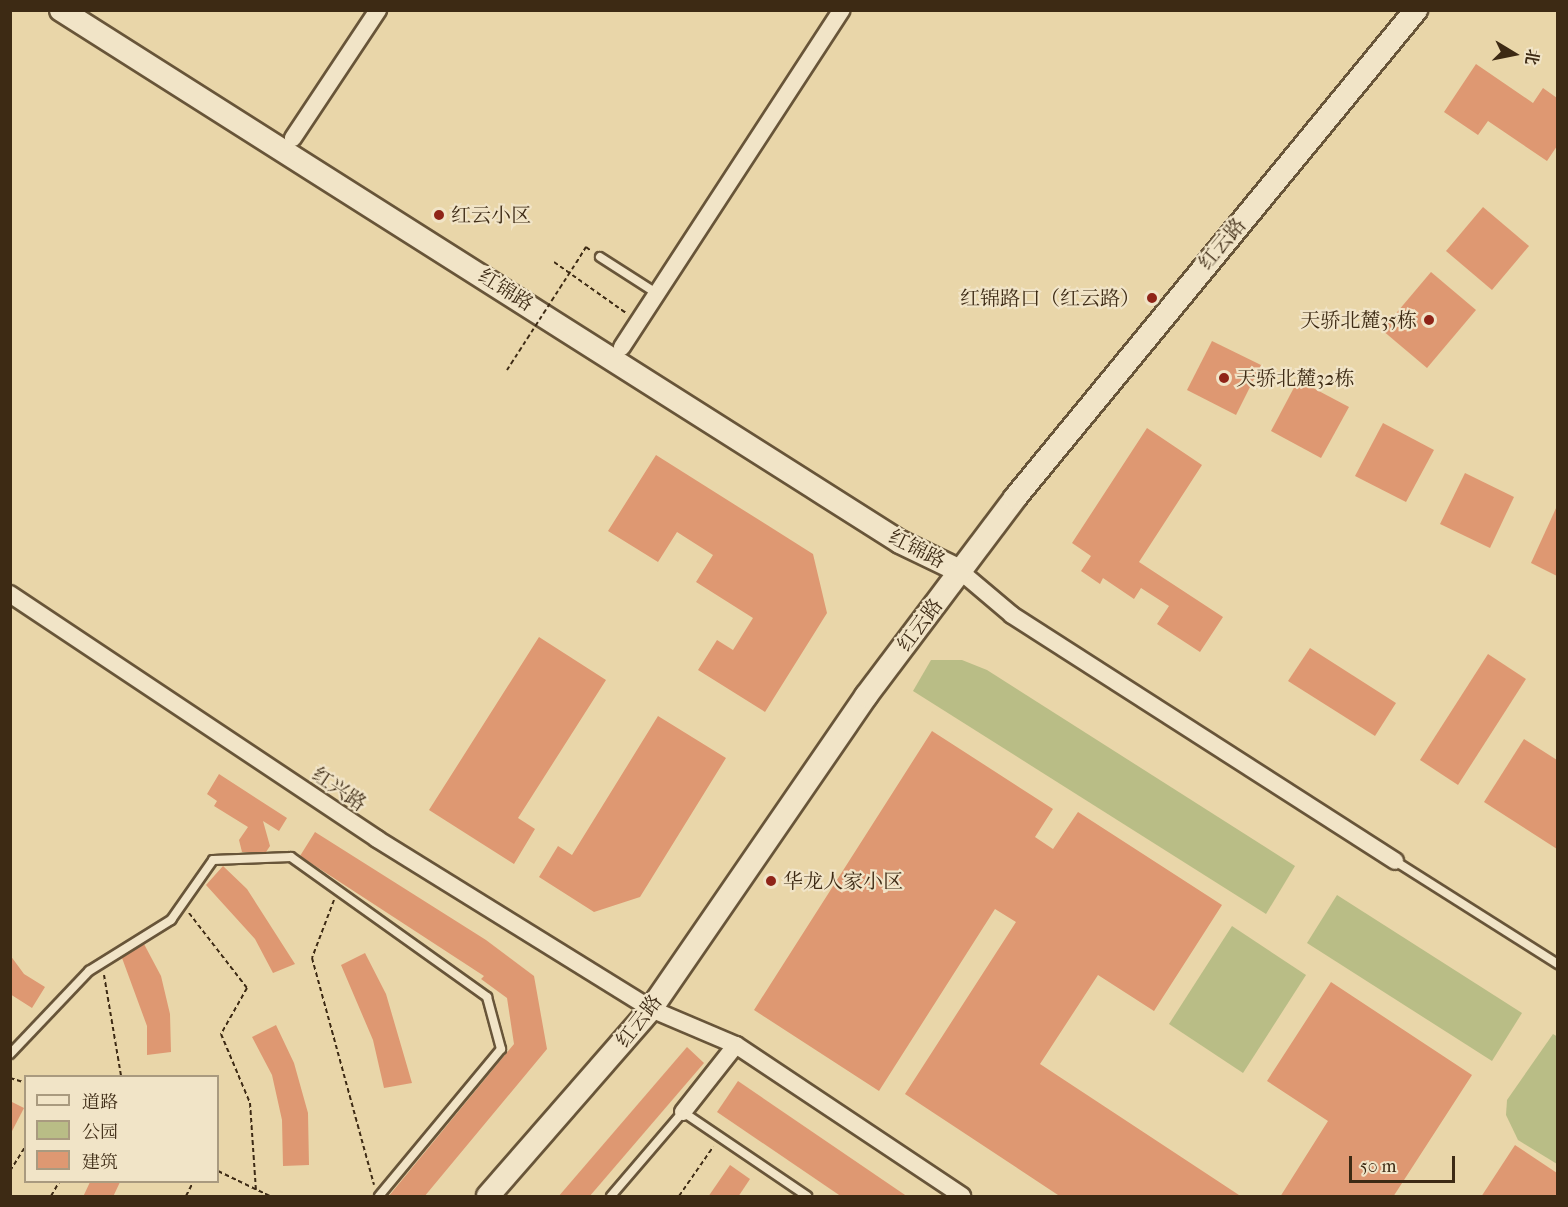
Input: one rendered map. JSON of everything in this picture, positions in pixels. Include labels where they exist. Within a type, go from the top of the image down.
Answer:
[{"type":"street","name":"红锦路","points":[[61,10],[900,542],[960,571]]},
{"type":"street","name":"红锦路","points":[[89,10],[908,530],[960,571]]},
{"type":"street","points":[[293,138],[378,10]]},
{"type":"street","points":[[622,347],[842,10]]},
{"type":"street","name":"红云路","points":[[488,1197],[651,1009],[866,696],[960,571],[1122,365],[1416,10]]},
{"type":"street","points":[[960,571],[1012,615],[1395,861]]},
{"type":"street","name":"红兴路","points":[[10,594],[377,839],[651,1009],[736,1045],[962,1197]]},
{"type":"street","points":[[683,1112],[736,1045]]},
{"type":"lane","points":[[600,257],[656,293]]},
{"type":"lane","points":[[10,1054],[102,963],[171,920],[213,860],[291,857],[487,997],[501,1049],[378,1197]]},
{"type":"lane","points":[[1395,861],[1557,964]]},
{"type":"lane","points":[[611,1197],[683,1112],[807,1197]]},
{"type":"path","points":[[507,370],[585,248],[600,257]]},
{"type":"path","points":[[554,262],[626,313]]},
{"type":"path","points":[[337,890],[312,958],[378,1197]]},
{"type":"path","points":[[182,904],[247,988],[221,1034],[250,1103],[256,1190]]},
{"type":"path","points":[[102,963],[121,1075]]},
{"type":"path","points":[[679,1197],[720,1137]]},
{"type":"path","points":[[10,1172],[24,1148]]},
{"type":"path","points":[[219,1172],[270,1197]]},
{"type":"path","points":[[51,1197],[58,1183]]},
{"type":"path","points":[[186,1197],[193,1183]]},
{"type":"green space","points":[[931,660],[962,660],[987,670],[1295,866],[1266,914],[913,691]]},
{"type":"green space","points":[[1337,895],[1522,1013],[1492,1061],[1307,943]]},
{"type":"green space","points":[[1232,926],[1306,975],[1243,1073],[1169,1024]]},
{"type":"green space","points":[[1553,1034],[1558,1037],[1557,1164],[1518,1140],[1506,1115],[1507,1100]]},
{"type":"building","points":[[1476,64],[1533,103],[1543,88],[1557,98],[1557,146],[1547,161],[1488,121],[1478,135],[1444,112]]},
{"type":"building","points":[[1483,207],[1529,246],[1492,290],[1446,251]]},
{"type":"building","name":"天骄北麓35栋","points":[[1431,272],[1476,310],[1427,368],[1382,330]]},
{"type":"building","name":"天骄北麓32栋","points":[[1212,341],[1261,365],[1236,415],[1187,390]]},
{"type":"building","points":[[1298,380],[1349,407],[1321,458],[1271,431]]},
{"type":"building","points":[[1383,423],[1434,450],[1406,502],[1355,476]]},
{"type":"building","points":[[1147,428],[1202,465],[1139,562],[1223,617],[1200,652],[1157,624],[1169,606],[1141,588],[1134,599],[1103,578],[1100,584],[1081,571],[1091,556],[1072,543]]},
{"type":"building","points":[[656,455],[813,554],[827,613],[765,712],[698,670],[717,640],[733,650],[753,618],[696,582],[713,555],[677,532],[658,562],[608,531]]},
{"type":"building","points":[[1465,473],[1514,497],[1490,548],[1440,524]]},
{"type":"building","points":[[1557,506],[1557,576],[1531,563]]},
{"type":"building","points":[[539,637],[606,680],[518,818],[535,829],[514,864],[429,810]]},
{"type":"building","points":[[1310,648],[1396,703],[1375,736],[1288,681]]},
{"type":"building","points":[[1488,654],[1526,679],[1458,785],[1420,760]]},
{"type":"building","points":[[658,716],[726,758],[640,897],[594,912],[539,877],[558,846],[572,855]]},
{"type":"building","points":[[932,731],[1053,809],[1035,837],[1053,849],[1078,812],[1222,905],[1154,1011],[1098,975],[1040,1064],[1242,1197],[1061,1197],[905,1094],[1016,922],[995,909],[879,1091],[754,1010]]},
{"type":"building","points":[[1524,739],[1557,760],[1557,849],[1484,802]]},
{"type":"building","points":[[219,774],[287,818],[279,831],[263,821],[270,846],[266,852],[242,852],[239,840],[248,827],[214,806],[217,801],[207,794]]},
{"type":"building","points":[[315,832],[486,940],[534,976],[547,1049],[424,1197],[388,1197],[514,1044],[507,998],[481,979],[484,976],[300,856]]},
{"type":"building","points":[[223,866],[247,889],[295,964],[273,973],[255,939],[206,885]]},
{"type":"building","points":[[144,944],[161,976],[170,1014],[171,1052],[147,1055],[147,1026],[122,958]]},
{"type":"building","points":[[365,953],[386,994],[412,1083],[384,1088],[373,1040],[341,965]]},
{"type":"building","points":[[10,955],[24,974],[45,987],[32,1008],[10,994]]},
{"type":"building","points":[[1331,982],[1472,1075],[1393,1197],[1280,1197],[1328,1121],[1267,1081]]},
{"type":"building","points":[[276,1025],[294,1063],[308,1113],[309,1165],[283,1166],[282,1120],[272,1075],[252,1037]]},
{"type":"building","points":[[687,1047],[704,1063],[589,1197],[558,1197]]},
{"type":"building","points":[[738,1081],[908,1197],[842,1197],[717,1112]]},
{"type":"building","points":[[10,1101],[24,1108],[10,1135]]},
{"type":"building","points":[[1515,1145],[1557,1173],[1557,1197],[1481,1197]]},
{"type":"building","points":[[730,1165],[750,1179],[738,1197],[708,1197]]},
{"type":"building","points":[[90,1183],[120,1183],[113,1197],[83,1197]]},
{"type":"place","name":"红云小区","points":[[439,215]]},
{"type":"place","name":"红锦路口（红云路）","points":[[1152,298]]},
{"type":"place","name":"天骄北麓35栋","points":[[1429,320]]},
{"type":"place","name":"天骄北麓32栋","points":[[1224,378]]},
{"type":"place","name":"华龙人家小区","points":[[771,881]]}]
